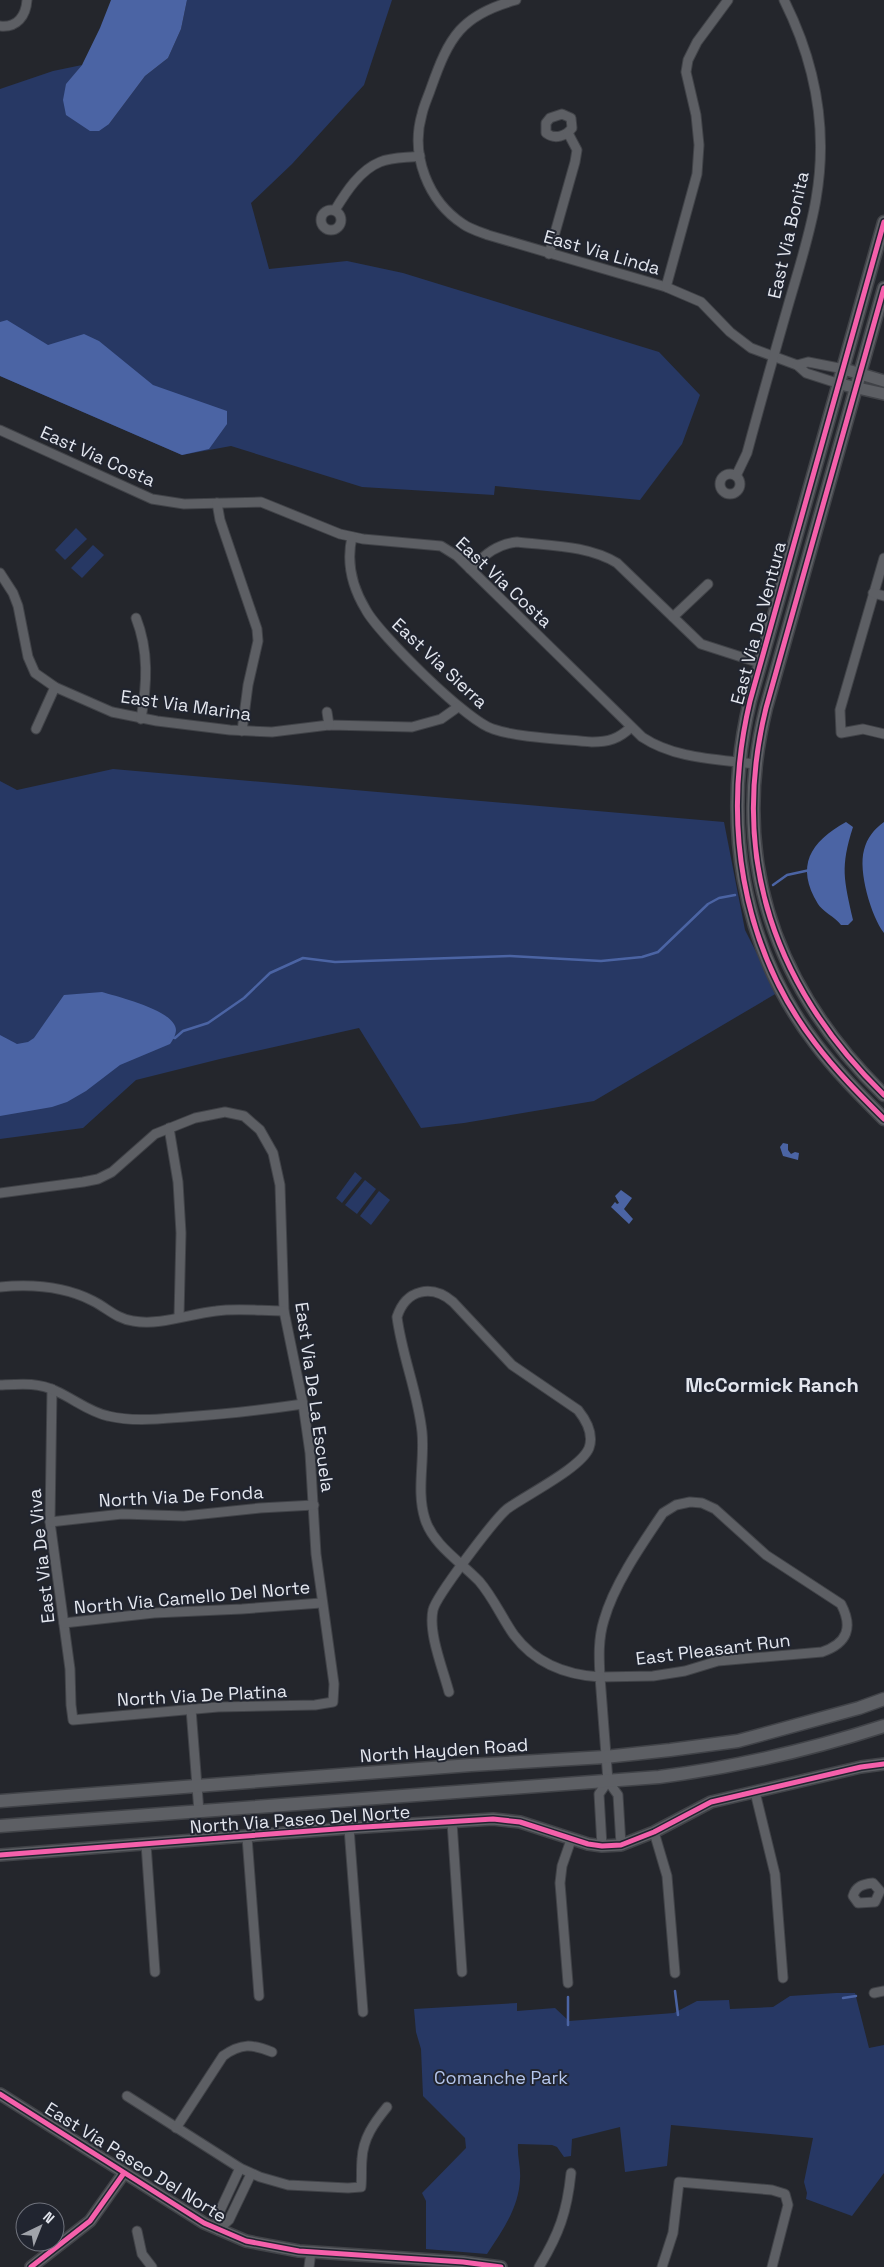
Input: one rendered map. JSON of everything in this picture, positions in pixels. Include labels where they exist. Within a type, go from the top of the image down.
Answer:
[{"type":"main road","name":"East Via De Ventura","points":[[884,222],[746,717],[739,762],[737,822],[742,874],[754,923],[766,957],[784,995],[814,1042],[842,1077],[884,1119]]},
{"type":"main road","name":"East Via De Ventura","points":[[884,288],[766,708],[755,764],[753,818],[756,850],[767,909],[778,943],[798,986],[829,1035],[884,1095]]},
{"type":"main road","name":"North Hayden Road","points":[[0,1800],[605,1758],[738,1740],[859,1708],[884,1699]]},
{"type":"main road","points":[[0,1826],[608,1781],[713,1770],[809,1750],[884,1726]]},
{"type":"street","points":[[0,26],[13,25],[19,21],[26,8],[27,0]]},
{"type":"street","name":"East Via Linda","points":[[516,0],[484,11],[453,37],[443,54],[421,115],[418,140],[421,167],[438,203],[464,226],[549,254],[666,287],[701,302],[740,341],[751,348],[797,365],[806,373],[840,384]]},
{"type":"street","points":[[666,287],[697,174],[699,145],[696,115],[686,72],[688,60],[697,42],[728,0]]},
{"type":"street","name":"East Via Bonita","points":[[736,476],[747,453],[807,238],[816,200],[820,169],[818,95],[806,50],[784,0]]},
{"type":"street","points":[[549,254],[577,150],[568,133]]},
{"type":"street","points":[[335,210],[352,185],[369,168],[381,161],[420,156]]},
{"type":"street","name":"East Via Linda","points":[[797,365],[808,362],[844,369]]},
{"type":"street","points":[[844,369],[884,381]]},
{"type":"street","points":[[840,384],[884,394]]},
{"type":"street","name":"East Via Costa","points":[[0,430],[152,499],[184,504],[261,502],[286,511],[306,522],[352,537],[441,546],[457,556],[630,727],[657,747],[675,753],[755,764]]},
{"type":"street","points":[[217,503],[220,520],[257,629],[258,641],[248,685],[242,731]]},
{"type":"street","name":"East Via Sierra","points":[[352,537],[349,563],[352,579],[358,595],[373,622],[458,707],[482,725],[493,730],[606,742],[624,734],[630,727]]},
{"type":"street","points":[[470,569],[488,552],[507,543],[517,542],[590,550],[604,555],[617,563],[701,644],[760,663]]},
{"type":"street","points":[[884,558],[840,710],[842,733],[862,729],[884,734]]},
{"type":"street","name":"East Via Marina","points":[[0,573],[13,593],[18,606],[31,666],[35,673],[42,680],[55,687],[112,712],[141,719],[242,731],[292,731],[329,725],[412,727],[442,719],[458,707]]},
{"type":"street","points":[[673,617],[708,584]]},
{"type":"street","points":[[873,593],[884,596]]},
{"type":"street","points":[[136,618],[142,632],[146,664],[141,719]]},
{"type":"street","points":[[36,729],[55,687]]},
{"type":"street","points":[[327,712],[329,725]]},
{"type":"street","name":"East Via De La Escuela","points":[[168,1128],[195,1118],[224,1112],[244,1116],[260,1130],[273,1153],[280,1184],[284,1312],[303,1404],[310,1453],[316,1554],[321,1602],[334,1684],[333,1702]]},
{"type":"street","points":[[0,1193],[98,1179],[112,1172],[155,1134],[168,1128],[178,1182],[182,1233],[179,1317]]},
{"type":"street","points":[[0,1287],[39,1286],[71,1292],[94,1301],[113,1314],[131,1321],[149,1323],[218,1310],[284,1312]]},
{"type":"street","name":"East Pleasant Run","points":[[449,1692],[434,1636],[433,1610],[438,1598],[462,1564],[506,1511],[580,1461],[589,1448],[590,1434],[586,1420],[578,1410],[512,1365],[446,1295],[431,1290],[419,1291],[404,1302],[398,1317],[421,1425],[423,1456],[422,1503],[431,1533],[462,1564],[480,1582],[515,1636],[525,1646],[554,1668],[578,1676],[600,1677],[653,1676],[685,1671],[718,1661],[822,1652],[835,1648],[843,1640],[847,1630],[847,1616],[841,1604],[766,1555],[715,1509],[702,1502],[690,1502],[676,1505],[663,1513],[613,1595],[603,1621],[599,1646],[600,1677],[605,1758],[608,1781],[618,1795],[621,1845]]},
{"type":"street","points":[[0,1385],[27,1384],[52,1389],[81,1406],[107,1416],[140,1420],[247,1412],[303,1404]]},
{"type":"street","name":"East Via De Viva","points":[[52,1389],[50,1522],[64,1623],[73,1720]]},
{"type":"street","name":"North Via De Fonda","points":[[50,1522],[122,1514],[184,1516],[260,1508],[314,1505]]},
{"type":"street","name":"North Via Camello Del Norte","points":[[64,1623],[154,1612],[242,1609],[321,1602]]},
{"type":"street","name":"North Via De Platina","points":[[73,1720],[191,1709],[315,1705],[333,1702]]},
{"type":"street","points":[[191,1709],[200,1812]]},
{"type":"street","name":"North Via Paseo Del Norte","points":[[0,1855],[247,1838],[350,1828],[507,1820],[571,1840],[602,1846],[621,1845],[654,1832],[711,1802],[861,1767],[884,1764]]},
{"type":"street","name":"East Pleasant Run","points":[[602,1846],[599,1794],[608,1781]]},
{"type":"street","points":[[755,1792],[775,1874],[783,1978]]},
{"type":"street","points":[[452,1822],[462,1972]]},
{"type":"street","points":[[350,1828],[362,2012]]},
{"type":"street","points":[[654,1832],[667,1876],[675,1974]]},
{"type":"street","points":[[247,1838],[258,1996]]},
{"type":"street","points":[[568,1983],[560,1883],[562,1866],[571,1840]]},
{"type":"street","points":[[146,1844],[155,1972]]},
{"type":"street","points":[[874,1993],[884,1991]]},
{"type":"street","points":[[176,2128],[223,2056],[234,2048],[246,2046],[256,2046],[272,2052]]},
{"type":"street","name":"East Via Paseo Del Norte","points":[[0,2094],[218,2230],[256,2244],[311,2252],[463,2262],[501,2267]]},
{"type":"street","points":[[127,2096],[251,2174],[288,2185],[348,2188],[360,2187],[363,2173],[362,2160],[367,2136],[373,2123],[387,2107]]},
{"type":"street","points":[[218,2230],[218,2215],[240,2168]]},
{"type":"street","points":[[31,2267],[90,2221],[124,2173]]},
{"type":"street","points":[[539,2267],[563,2222],[567,2207],[571,2173]]},
{"type":"street","points":[[218,2230],[229,2220],[251,2174]]},
{"type":"street","points":[[662,2267],[673,2233],[679,2182],[772,2190],[785,2194],[788,2205],[772,2267]]},
{"type":"street","points":[[137,2231],[142,2254],[152,2267]]},
{"type":"street","points":[[309,2267],[311,2252]]},
{"type":"green space","points":[[187,0],[392,0],[364,85],[292,164],[251,203],[269,269],[347,261],[403,273],[659,352],[700,395],[682,444],[640,500],[495,486],[494,495],[362,487],[231,446],[182,455],[0,376],[0,89],[53,71],[82,65],[66,85],[109,124],[145,76],[168,58],[181,29]]},
{"type":"green space","points":[[76,528],[87,539],[65,560],[55,550]]},
{"type":"green space","points":[[93,545],[104,555],[82,578],[71,568]]},
{"type":"green space","points":[[113,769],[724,822],[745,930],[777,993],[594,1101],[464,1123],[421,1128],[359,1028],[136,1080],[83,1128],[0,1139],[0,781],[17,790]]},
{"type":"green space","points":[[355,1172],[362,1178],[342,1203],[336,1198]]},
{"type":"green space","points":[[365,1180],[376,1189],[357,1214],[345,1205]]},
{"type":"green space","points":[[379,1191],[390,1200],[371,1225],[360,1216]]},
{"type":"green space","name":"Comanche Park","points":[[855,1993],[869,2048],[884,2045],[884,2173],[852,2216],[806,2199],[807,2193],[804,2182],[813,2138],[671,2125],[667,2166],[625,2172],[620,2127],[572,2139],[571,2156],[564,2157],[557,2147],[552,2145],[518,2144],[520,2175],[517,2200],[509,2219],[487,2254],[426,2249],[426,2201],[422,2193],[466,2148],[465,2138],[423,2096],[421,2049],[416,2032],[414,2009],[517,2003],[517,2011],[555,2008],[569,2021],[674,2013],[697,2001],[729,2000],[730,2009],[773,2007],[790,1996]]},
{"type":"shaded area","points":[[111,0],[187,0],[181,29],[168,58],[145,76],[109,124],[99,131],[90,131],[66,115],[63,100],[66,84],[82,65]]},
{"type":"shaded area","points":[[7,320],[48,345],[84,334],[99,341],[153,385],[227,411],[227,424],[209,449],[182,455],[0,376],[0,322]]},
{"type":"shaded area","points":[[846,822],[853,827],[846,853],[845,874],[853,920],[848,925],[841,925],[818,904],[811,890],[807,867],[815,847],[823,838]]},
{"type":"shaded area","points":[[884,822],[884,933],[870,905],[864,881],[863,859],[865,846],[869,838]]},
{"type":"shaded area","points":[[102,992],[145,1005],[166,1016],[173,1023],[176,1030],[170,1044],[120,1065],[86,1091],[67,1102],[52,1107],[0,1116],[0,1035],[17,1044],[28,1042],[34,1038],[64,995]]},
{"type":"shaded area","points":[[783,1143],[788,1144],[788,1150],[791,1154],[799,1153],[798,1160],[783,1156],[780,1147]]},
{"type":"shaded area","points":[[621,1190],[632,1198],[624,1209],[633,1219],[629,1224],[611,1207],[615,1202],[619,1203],[615,1196]]},
{"type":"waterway","points":[[773,885],[787,875],[810,870]]},
{"type":"waterway","points":[[171,1037],[175,1038],[183,1031],[208,1023],[244,998],[270,973],[303,958],[335,962],[510,956],[601,961],[642,957],[658,952],[708,904],[719,898],[735,895]]},
{"type":"waterway","points":[[675,1991],[678,2015]]},
{"type":"waterway","points":[[843,1998],[856,1996]]},
{"type":"waterway","points":[[568,1997],[568,2025]]},
{"type":"cycle path","points":[[884,222],[750,701],[742,746],[738,790],[738,835],[744,879],[754,923],[769,965],[790,1005],[815,1043],[857,1092],[884,1119]]},
{"type":"cycle path","points":[[884,288],[766,708],[756,764],[754,817],[758,869],[770,918],[789,965],[814,1011],[846,1054],[884,1095]]},
{"type":"cycle path","points":[[0,1855],[349,1828],[493,1819],[520,1822],[588,1844],[602,1846],[621,1845],[654,1832],[711,1802],[861,1767],[884,1764]]},
{"type":"cycle path","points":[[0,2094],[204,2223],[246,2241],[299,2251],[463,2262],[501,2267]]},
{"type":"cycle path","points":[[31,2267],[90,2221],[124,2173]]},
{"type":"district","name":"McCormick Ranch","points":[[772,1385]]}]
